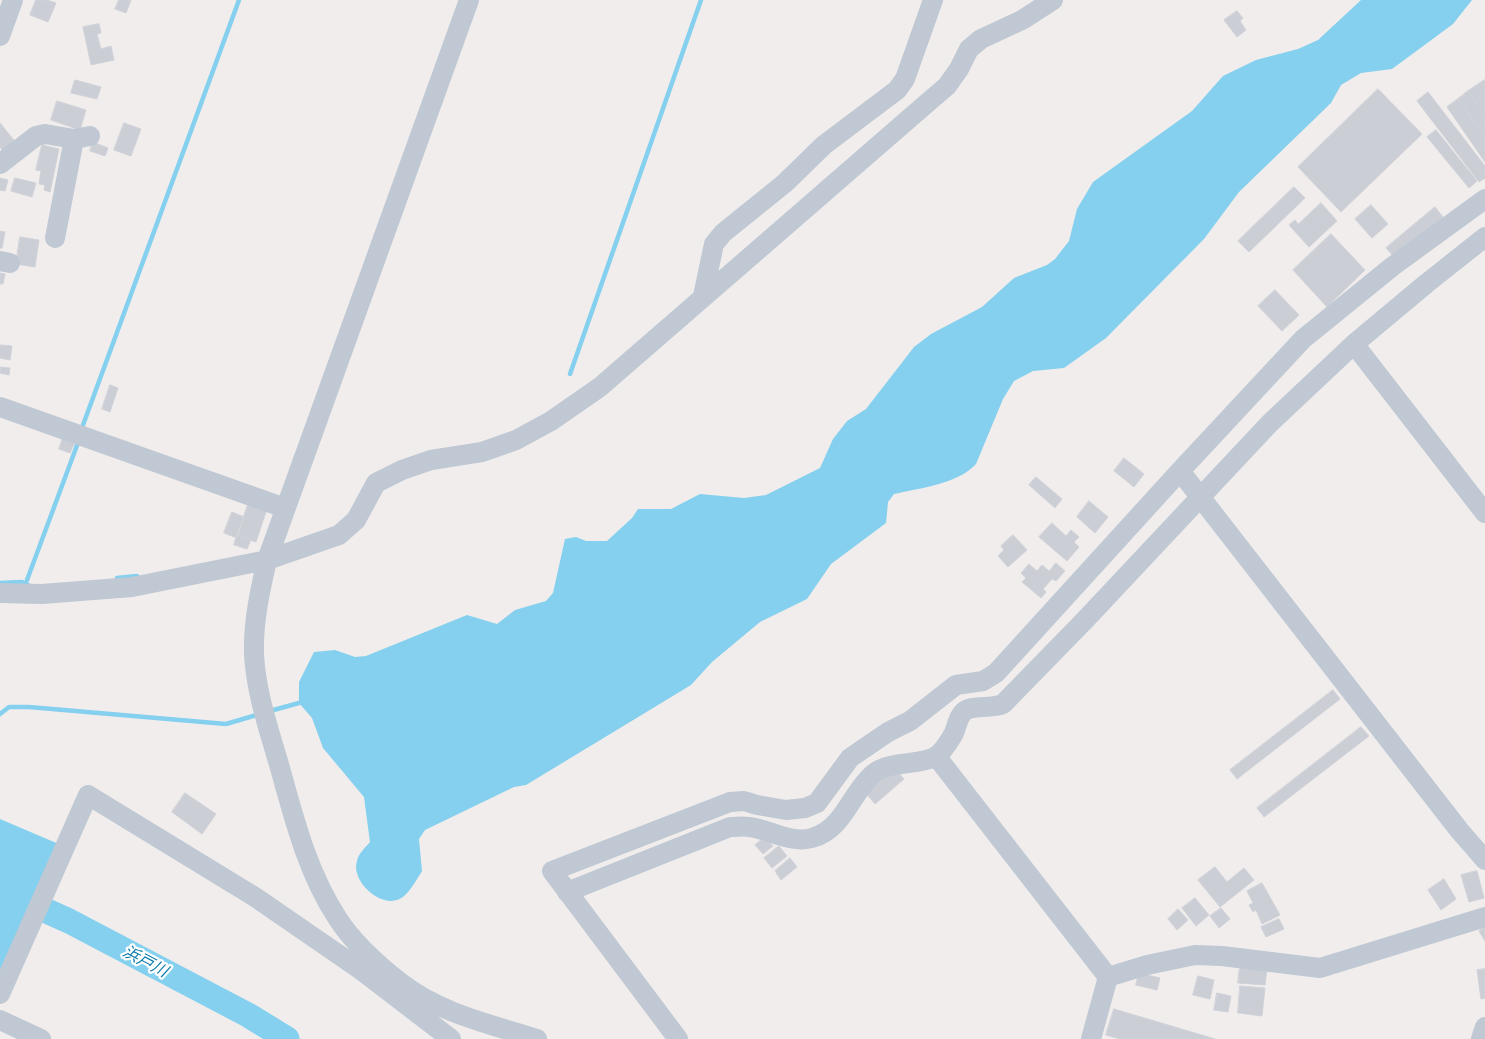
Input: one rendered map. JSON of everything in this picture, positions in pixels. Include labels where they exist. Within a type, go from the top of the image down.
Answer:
[{"type":"street","points":[[0,36],[13,0]]},
{"type":"street","points":[[470,0],[267,560],[256,616],[254,655],[258,693],[310,864],[328,904],[338,920],[358,946],[402,984],[429,1001],[466,1018],[537,1039]]},
{"type":"street","points":[[703,296],[714,244],[723,233],[785,183],[824,144],[897,90],[904,79],[933,0]]},
{"type":"street","points":[[0,593],[42,594],[132,587],[267,560],[339,535],[356,520],[376,483],[402,470],[431,460],[482,452],[516,440],[551,420],[600,387],[947,86],[959,69],[969,49],[981,38],[1022,20],[1053,0]]},
{"type":"street","points":[[0,164],[36,136],[45,134],[82,138],[55,238]]},
{"type":"street","points":[[678,1039],[552,871],[730,802],[744,800],[757,805],[786,810],[805,808],[817,803],[850,758],[888,732],[906,723],[956,684],[983,681],[996,672],[1303,339],[1394,266],[1485,199]]},
{"type":"street","points":[[567,892],[730,827],[748,826],[796,839],[809,839],[820,835],[833,828],[862,785],[875,773],[892,766],[936,756],[954,733],[959,718],[964,711],[995,707],[1003,704],[1085,620],[1270,423],[1354,344],[1485,237]]},
{"type":"street","points":[[1354,344],[1485,513]]},
{"type":"street","points":[[0,407],[285,508]]},
{"type":"street","points":[[1180,471],[1199,498],[1485,860]]},
{"type":"street","points":[[936,756],[1108,977]]},
{"type":"street","points":[[0,994],[88,795],[255,897],[361,970],[451,1039]]},
{"type":"street","points":[[1108,977],[1147,965],[1195,956],[1222,956],[1320,968],[1485,918]]},
{"type":"street","points":[[1091,1039],[1108,977]]},
{"type":"street","points":[[0,1020],[41,1039]]},
{"type":"street","points":[[1481,1039],[1485,1027]]},
{"type":"water","points":[[1361,0],[1472,0],[1453,24],[1392,69],[1361,73],[1341,85],[1331,103],[1239,192],[1204,239],[1106,338],[1064,368],[1033,371],[1014,381],[1003,399],[976,464],[968,471],[949,481],[894,494],[888,502],[886,523],[831,564],[807,599],[760,622],[712,662],[691,685],[526,785],[514,787],[425,830],[419,839],[422,871],[404,896],[388,901],[371,893],[364,886],[356,869],[359,856],[370,842],[364,797],[323,748],[312,718],[299,703],[299,682],[314,652],[335,650],[355,657],[366,656],[467,615],[497,624],[515,610],[546,601],[553,593],[565,539],[576,537],[586,541],[607,541],[632,518],[638,509],[671,509],[700,494],[744,498],[766,495],[820,468],[833,439],[847,421],[866,409],[914,347],[931,334],[982,307],[1014,278],[1047,265],[1055,259],[1069,241],[1077,209],[1093,182],[1192,111],[1223,76],[1256,60],[1298,49],[1318,40]]},
{"type":"water","points":[[0,819],[61,845],[0,978]]},
{"type":"building","points":[[36,0],[47,0],[56,3],[48,22],[30,15]]},
{"type":"building","points":[[119,0],[131,0],[126,13],[115,9]]},
{"type":"building","points":[[1237,11],[1243,18],[1240,21],[1246,30],[1237,37],[1224,20]]},
{"type":"building","points":[[99,24],[101,33],[97,34],[101,49],[111,46],[114,60],[91,65],[83,27]]},
{"type":"building","points":[[75,80],[101,87],[97,99],[71,93]]},
{"type":"building","points":[[1485,80],[1485,90],[1480,83]]},
{"type":"building","points":[[1480,83],[1485,90],[1485,115],[1468,91]]},
{"type":"building","points":[[1378,89],[1422,134],[1341,212],[1298,167]]},
{"type":"building","points":[[1468,91],[1485,115],[1485,137],[1458,99]]},
{"type":"building","points":[[1428,92],[1485,166],[1485,178],[1479,182],[1417,101]]},
{"type":"building","points":[[1458,99],[1485,137],[1485,162],[1447,107]]},
{"type":"building","points":[[57,101],[86,110],[80,130],[51,120]]},
{"type":"building","points":[[0,123],[17,144],[5,154],[0,147]]},
{"type":"building","points":[[124,123],[141,129],[131,156],[114,150]]},
{"type":"building","points":[[1436,130],[1477,181],[1469,188],[1427,137]]},
{"type":"building","points":[[93,142],[108,148],[105,156],[90,151]]},
{"type":"building","points":[[42,145],[59,149],[50,192],[44,190],[45,185],[39,184],[41,171],[36,170]]},
{"type":"building","points":[[0,178],[8,180],[5,191],[0,190]]},
{"type":"building","points":[[15,178],[36,183],[32,197],[11,191]]},
{"type":"building","points":[[1294,187],[1305,198],[1249,252],[1238,241]]},
{"type":"building","points":[[1321,203],[1337,221],[1309,247],[1289,225],[1295,220],[1298,224]]},
{"type":"building","points":[[1371,205],[1388,224],[1372,238],[1355,219]]},
{"type":"building","points":[[1435,207],[1443,217],[1395,258],[1386,248]]},
{"type":"building","points":[[0,231],[5,232],[2,248],[0,248]]},
{"type":"building","points":[[1331,234],[1365,270],[1327,307],[1293,270]]},
{"type":"building","points":[[20,237],[39,240],[35,267],[16,264]]},
{"type":"building","points":[[0,273],[5,274],[3,284],[0,284]]},
{"type":"building","points":[[1275,290],[1299,315],[1282,331],[1258,306]]},
{"type":"building","points":[[0,345],[12,346],[10,360],[0,358]]},
{"type":"building","points":[[1,367],[10,368],[9,375],[0,373]]},
{"type":"building","points":[[110,385],[118,388],[110,412],[102,409]]},
{"type":"building","points":[[64,435],[76,440],[70,453],[59,449]]},
{"type":"building","points":[[1124,458],[1144,474],[1134,487],[1114,471]]},
{"type":"building","points":[[1036,477],[1062,499],[1055,508],[1029,485]]},
{"type":"building","points":[[1089,501],[1108,517],[1095,533],[1077,517]]},
{"type":"building","points":[[248,505],[266,512],[256,542],[237,535]]},
{"type":"building","points":[[232,512],[244,517],[237,538],[224,533]]},
{"type":"building","points":[[1052,523],[1066,536],[1071,530],[1079,537],[1074,542],[1079,547],[1067,561],[1039,537]]},
{"type":"building","points":[[237,535],[251,540],[247,549],[234,545]]},
{"type":"building","points":[[1013,535],[1027,550],[1008,567],[998,556],[1004,550],[1001,546]]},
{"type":"building","points":[[1056,563],[1065,571],[1056,581],[1052,579],[1043,589],[1046,592],[1041,598],[1022,582],[1026,578],[1021,573],[1029,564],[1037,571],[1042,565],[1049,571]]},
{"type":"building","points":[[1333,690],[1340,699],[1237,779],[1230,770]]},
{"type":"building","points":[[1361,727],[1369,736],[1264,817],[1257,808]]},
{"type":"building","points":[[895,769],[904,779],[875,804],[866,793]]},
{"type":"building","points":[[185,793],[216,814],[202,834],[172,812]]},
{"type":"building","points":[[765,837],[773,846],[763,854],[755,845]]},
{"type":"building","points":[[779,846],[787,856],[772,868],[764,858]]},
{"type":"building","points":[[790,858],[797,867],[781,880],[775,871]]},
{"type":"building","points":[[1215,867],[1227,882],[1244,868],[1254,880],[1220,907],[1198,880]]},
{"type":"building","points":[[1477,871],[1484,898],[1469,902],[1461,875]]},
{"type":"building","points":[[1444,879],[1456,899],[1441,910],[1428,890]]},
{"type":"building","points":[[1262,883],[1280,915],[1262,924],[1256,910],[1253,912],[1249,905],[1253,903],[1247,891]]},
{"type":"building","points":[[1195,898],[1209,915],[1196,926],[1182,908]]},
{"type":"building","points":[[1221,908],[1230,919],[1219,928],[1210,916]]},
{"type":"building","points":[[1178,909],[1188,920],[1177,930],[1168,919]]},
{"type":"building","points":[[1279,919],[1284,929],[1266,937],[1261,927]]},
{"type":"building","points":[[1485,927],[1485,941],[1479,931]]},
{"type":"building","points":[[1240,966],[1267,969],[1265,985],[1238,983]]},
{"type":"building","points":[[1485,969],[1485,998],[1481,999],[1477,970]]},
{"type":"building","points":[[1139,973],[1160,978],[1157,990],[1136,985]]},
{"type":"building","points":[[1198,976],[1214,980],[1210,999],[1193,995]]},
{"type":"building","points":[[1240,986],[1265,988],[1262,1016],[1238,1013]]},
{"type":"building","points":[[1217,993],[1231,996],[1228,1012],[1214,1010]]},
{"type":"building","points":[[1114,1009],[1215,1039],[1120,1039],[1106,1035]]},
{"type":"waterway","points":[[83,425],[239,0]]},
{"type":"waterway","points":[[570,374],[701,0]]},
{"type":"waterway","points":[[27,580],[79,440]]},
{"type":"waterway","points":[[117,578],[137,576]]},
{"type":"waterway","points":[[0,583],[22,582],[30,586]]},
{"type":"waterway","points":[[270,711],[299,703]]},
{"type":"waterway","points":[[0,714],[9,707],[29,707],[226,724],[260,714]]},
{"type":"waterway","name":"浜戸川","points":[[0,890],[69,921],[248,1015],[287,1039]]}]
